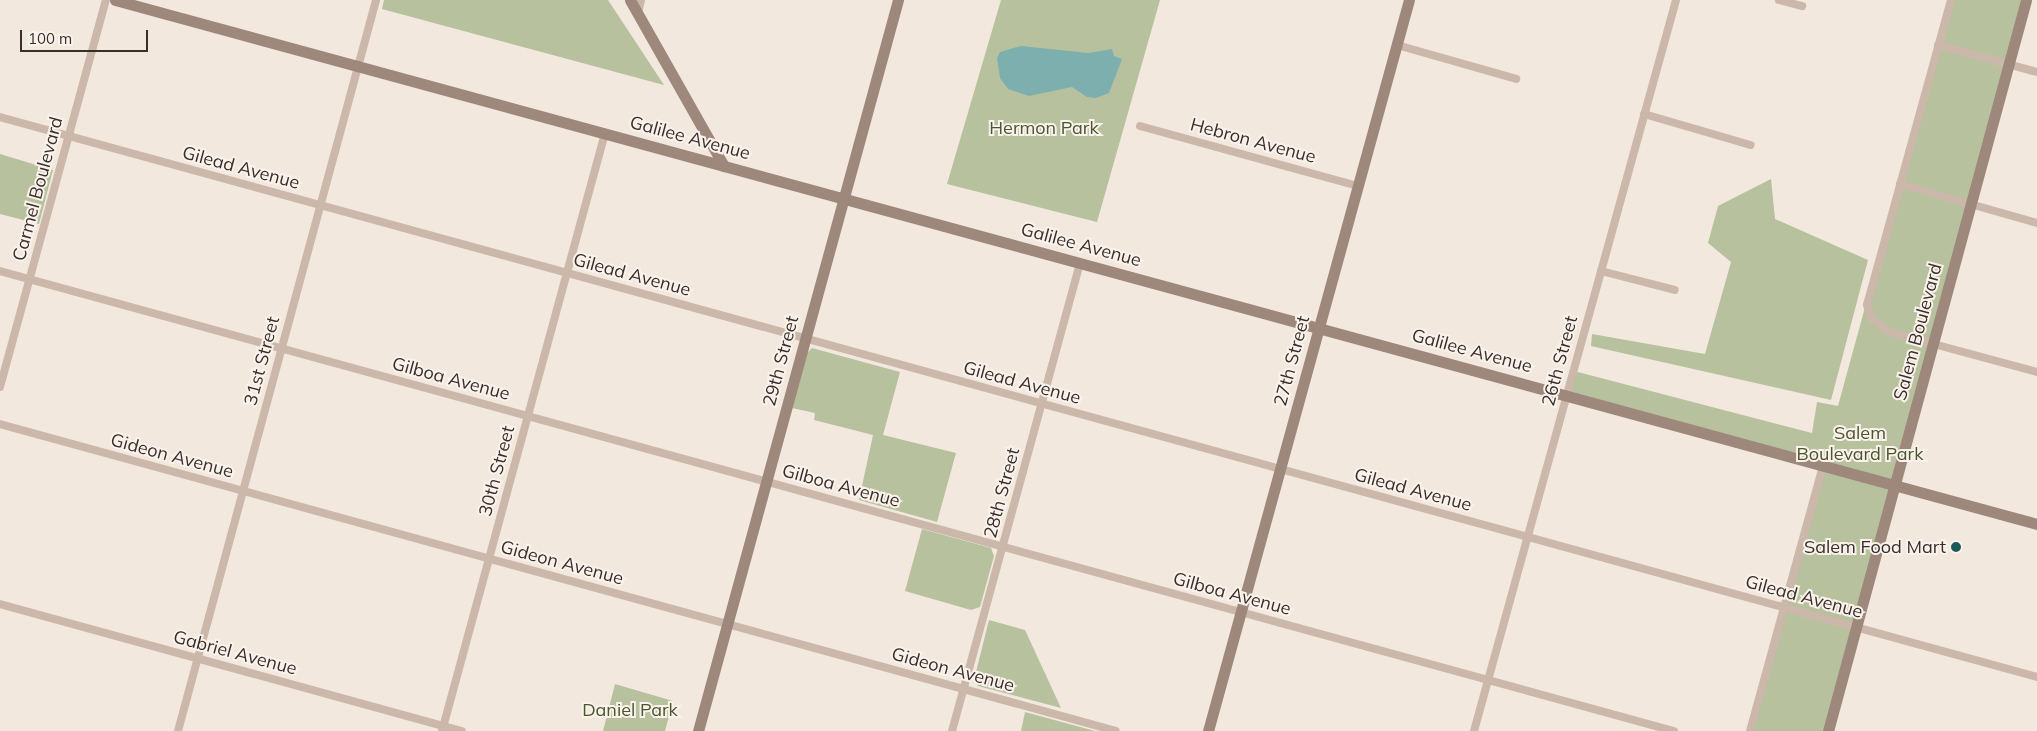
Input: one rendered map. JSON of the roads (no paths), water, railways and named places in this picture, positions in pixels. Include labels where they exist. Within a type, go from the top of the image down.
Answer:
[{"type":"street","name":"Carmel Boulevard","points":[[0,387],[106,0]]},
{"type":"street","name":"Galilee Avenue","points":[[116,0],[2037,524]]},
{"type":"street","name":"31st Street","points":[[178,731],[376,0]]},
{"type":"street","points":[[630,0],[724,166]]},
{"type":"street","points":[[638,13],[641,0]]},
{"type":"street","name":"29th Street","points":[[698,731],[898,0]]},
{"type":"street","name":"27th Street","points":[[1208,731],[1409,0]]},
{"type":"street","name":"26th Street","points":[[1474,731],[1676,0]]},
{"type":"street","points":[[1779,0],[1802,6]]},
{"type":"street","name":"Salem Boulevard","points":[[1933,344],[1889,332],[1872,319],[1867,304],[1951,0]]},
{"type":"street","name":"Salem Boulevard","points":[[1828,731],[2026,0]]},
{"type":"street","points":[[1397,45],[1516,79]]},
{"type":"street","points":[[1938,45],[2037,72]]},
{"type":"street","points":[[1644,114],[1751,145]]},
{"type":"street","name":"Gilead Avenue","points":[[0,117],[2037,677]]},
{"type":"street","name":"Hebron Avenue","points":[[1140,126],[1358,186]]},
{"type":"street","name":"30th Street","points":[[443,728],[605,133]]},
{"type":"street","points":[[1900,184],[2037,223]]},
{"type":"street","name":"28th Street","points":[[952,731],[1080,263]]},
{"type":"street","name":"Gilboa Avenue","points":[[0,271],[1674,731]]},
{"type":"street","points":[[1601,271],[1676,290]]},
{"type":"street","points":[[1933,344],[2037,372]]},
{"type":"street","name":"Gideon Avenue","points":[[0,424],[1116,731]]},
{"type":"street","points":[[1750,731],[1823,466]]},
{"type":"street","name":"Gabriel Avenue","points":[[0,604],[443,728],[462,731]]},
{"type":"water","points":[[1021,46],[1088,53],[1112,49],[1114,56],[1122,59],[1109,93],[1096,98],[1087,97],[1072,87],[1029,96],[1008,89],[1000,78],[997,58],[1000,52]]},
{"type":"place","name":"Salem Food Mart","points":[[1956,547]]},
{"type":"park label","name":"Hermon Park","points":[[1044,128]]},
{"type":"park label","name":"Salem Boulevard Park","points":[[1860,444]]},
{"type":"park label","name":"Daniel Park","points":[[630,710]]}]
